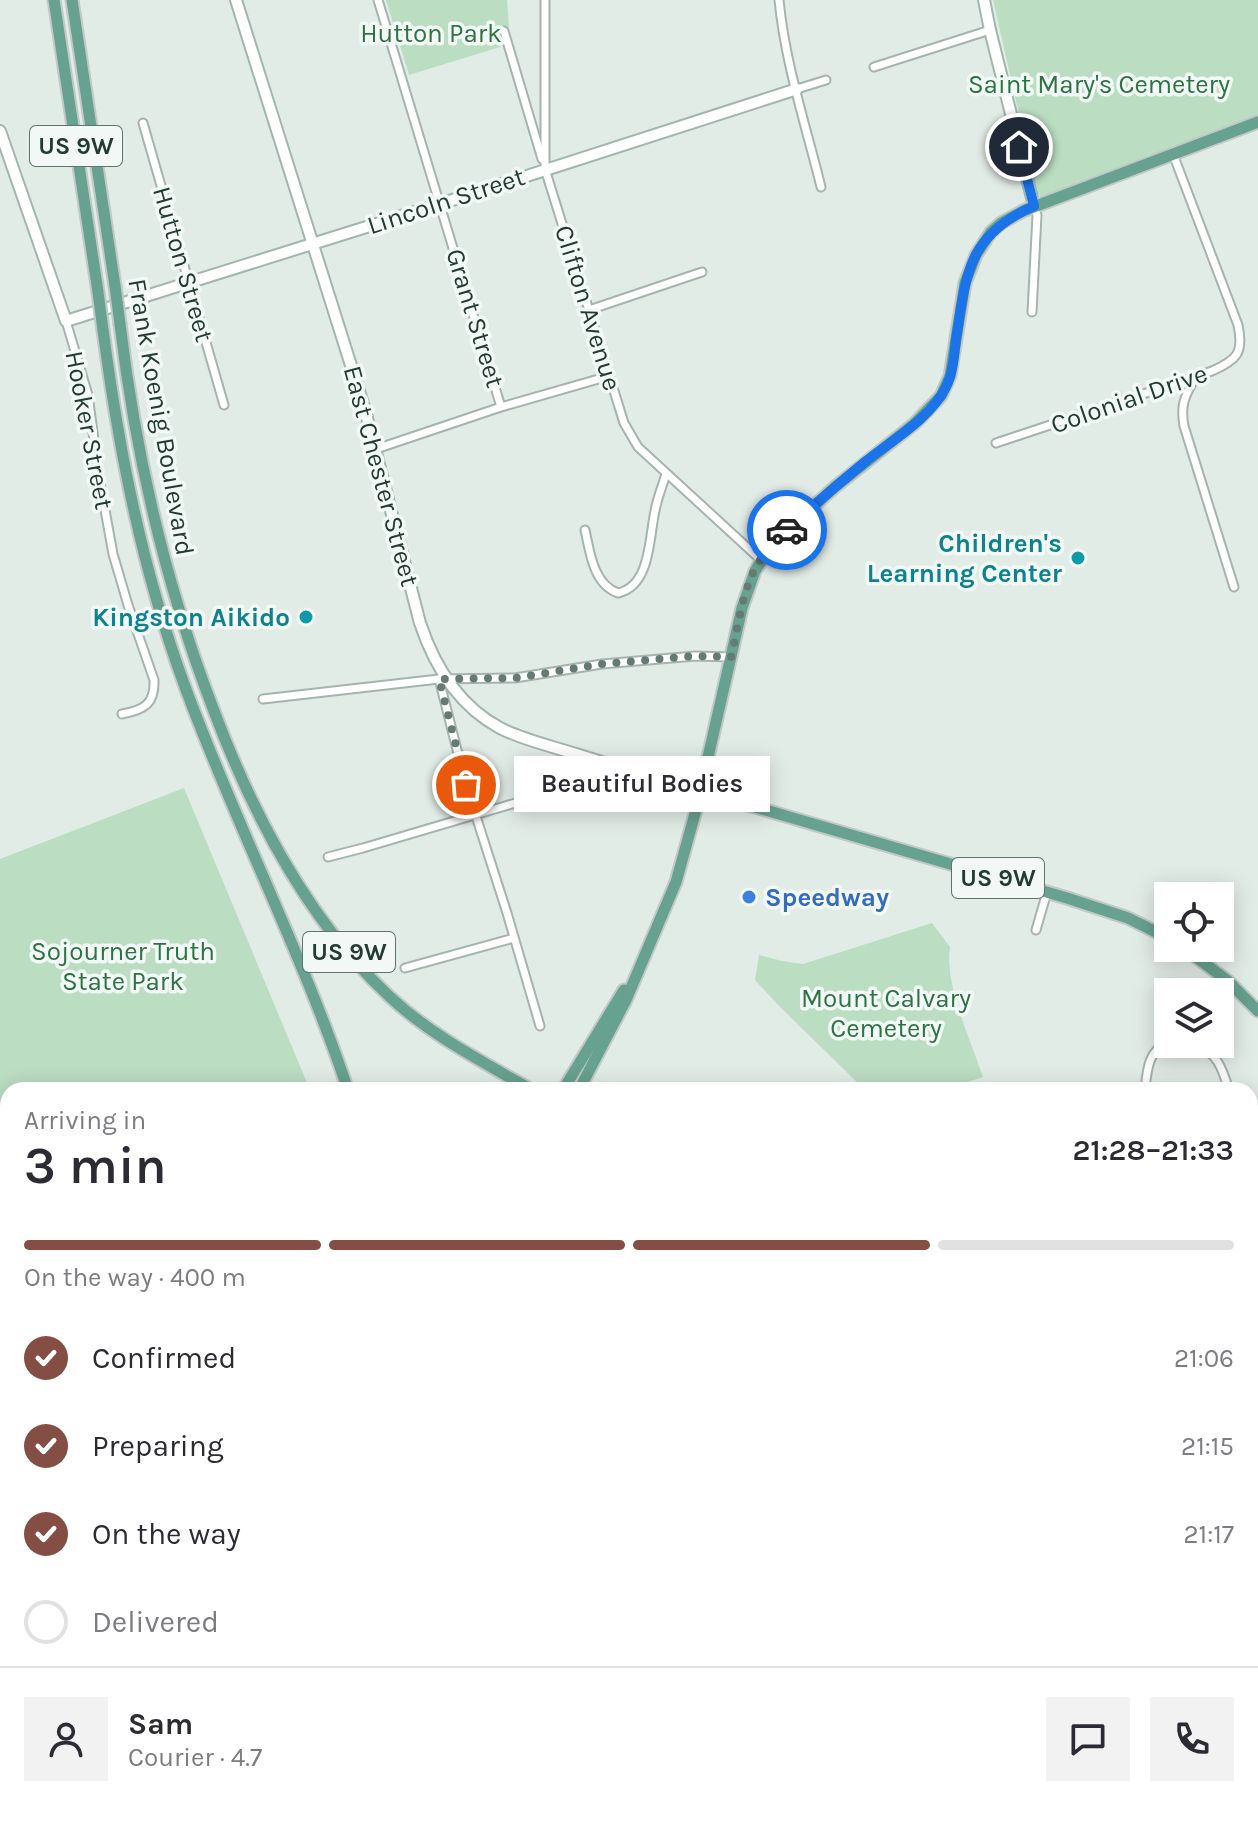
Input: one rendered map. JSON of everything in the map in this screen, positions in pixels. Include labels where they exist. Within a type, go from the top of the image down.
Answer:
[{"type":"main road","name":"Frank Koenig Boulevard","points":[[54,0],[111,392],[147,569],[164,626],[205,738],[345,1082]]},
{"type":"main road","name":"Frank Koenig Boulevard","points":[[72,0],[139,448],[165,564],[190,648],[221,731],[263,823],[320,916],[347,950],[376,984],[427,1027],[518,1082]]},
{"type":"main road","points":[[583,1082],[626,1000],[669,901],[700,791],[745,595],[761,560],[809,510],[934,405],[947,386],[962,297],[970,268],[983,242],[1001,223],[1034,206],[1258,122]]},
{"type":"main road","name":"US 9W","points":[[700,791],[1047,892],[1128,918],[1154,931]]},
{"type":"main road","points":[[568,1082],[643,959]]},
{"type":"main road","points":[[1203,962],[1228,981],[1258,1011]]},
{"type":"street","name":"East Chester Street","points":[[236,0],[347,348],[420,623],[443,679],[460,765],[540,1026]]},
{"type":"street","name":"Grant Street","points":[[378,0],[501,407]]},
{"type":"street","name":"Clifton Avenue","points":[[545,0],[545,169],[629,433],[638,447],[666,474],[761,560]]},
{"type":"street","points":[[779,0],[821,187]]},
{"type":"street","points":[[984,0],[1037,215],[1032,312]]},
{"type":"street","points":[[874,67],[990,30]]},
{"type":"street","points":[[504,31],[545,169]]},
{"type":"street","name":"Lincoln Street","points":[[66,321],[826,80]]},
{"type":"street","name":"Hutton Street","points":[[143,123],[224,405]]},
{"type":"street","name":"Hooker Street","points":[[0,131],[66,321],[88,395],[113,554],[154,680],[155,690],[145,707],[122,714]]},
{"type":"street","name":"Colonial Drive","points":[[996,443],[1225,366],[1236,358],[1241,338],[1238,325],[1173,154]]},
{"type":"street","points":[[589,310],[702,272]]},
{"type":"street","points":[[376,449],[501,407],[609,376]]},
{"type":"street","points":[[1196,376],[1184,399],[1184,426],[1234,587]]},
{"type":"street","points":[[585,530],[595,568],[606,587],[618,593],[631,588],[640,576],[646,558],[655,509],[666,474]]},
{"type":"street","points":[[263,699],[443,679],[515,678],[602,664],[695,656],[731,657]]},
{"type":"street","name":"East Chester Street","points":[[443,679],[471,707],[501,728],[700,791]]},
{"type":"street","points":[[328,857],[581,783],[596,776],[608,764]]},
{"type":"street","points":[[1036,930],[1047,892]]},
{"type":"street","points":[[405,968],[514,938]]},
{"type":"street","points":[[1146,1082],[1154,1053]]},
{"type":"street","points":[[1215,1058],[1226,1082]]},
{"type":"green space","name":"Hutton Park","points":[[386,0],[507,0],[509,27],[496,31],[500,47],[409,75]]},
{"type":"green space","name":"Saint Mary's Cemetery","points":[[993,0],[1258,0],[1258,115],[1041,197],[1037,193]]},
{"type":"green space","name":"Sojourner Truth State Park","points":[[184,788],[307,1082],[0,1082],[0,859]]},
{"type":"green space","name":"Mount Calvary Cemetery","points":[[932,923],[950,947],[949,962],[955,995],[983,1077],[967,1082],[857,1082],[755,980],[759,955],[803,964]]},
{"type":"way so far","points":[[466,785],[439,679],[515,678],[602,664],[695,656],[731,657],[749,583],[761,560],[787,530]]},
{"type":"place","name":"Children's Learning Center","points":[[1078,558]]},
{"type":"place","name":"Kingston Aikido","points":[[306,617]]},
{"type":"place","name":"Beautiful Bodies","points":[[466,785]]},
{"type":"place","name":"Speedway","points":[[749,897]]},
{"type":"route","points":[[787,530],[850,474],[914,424],[941,396],[953,364],[962,297],[976,255],[983,242],[1001,223],[1034,206],[1019,147]]}]
